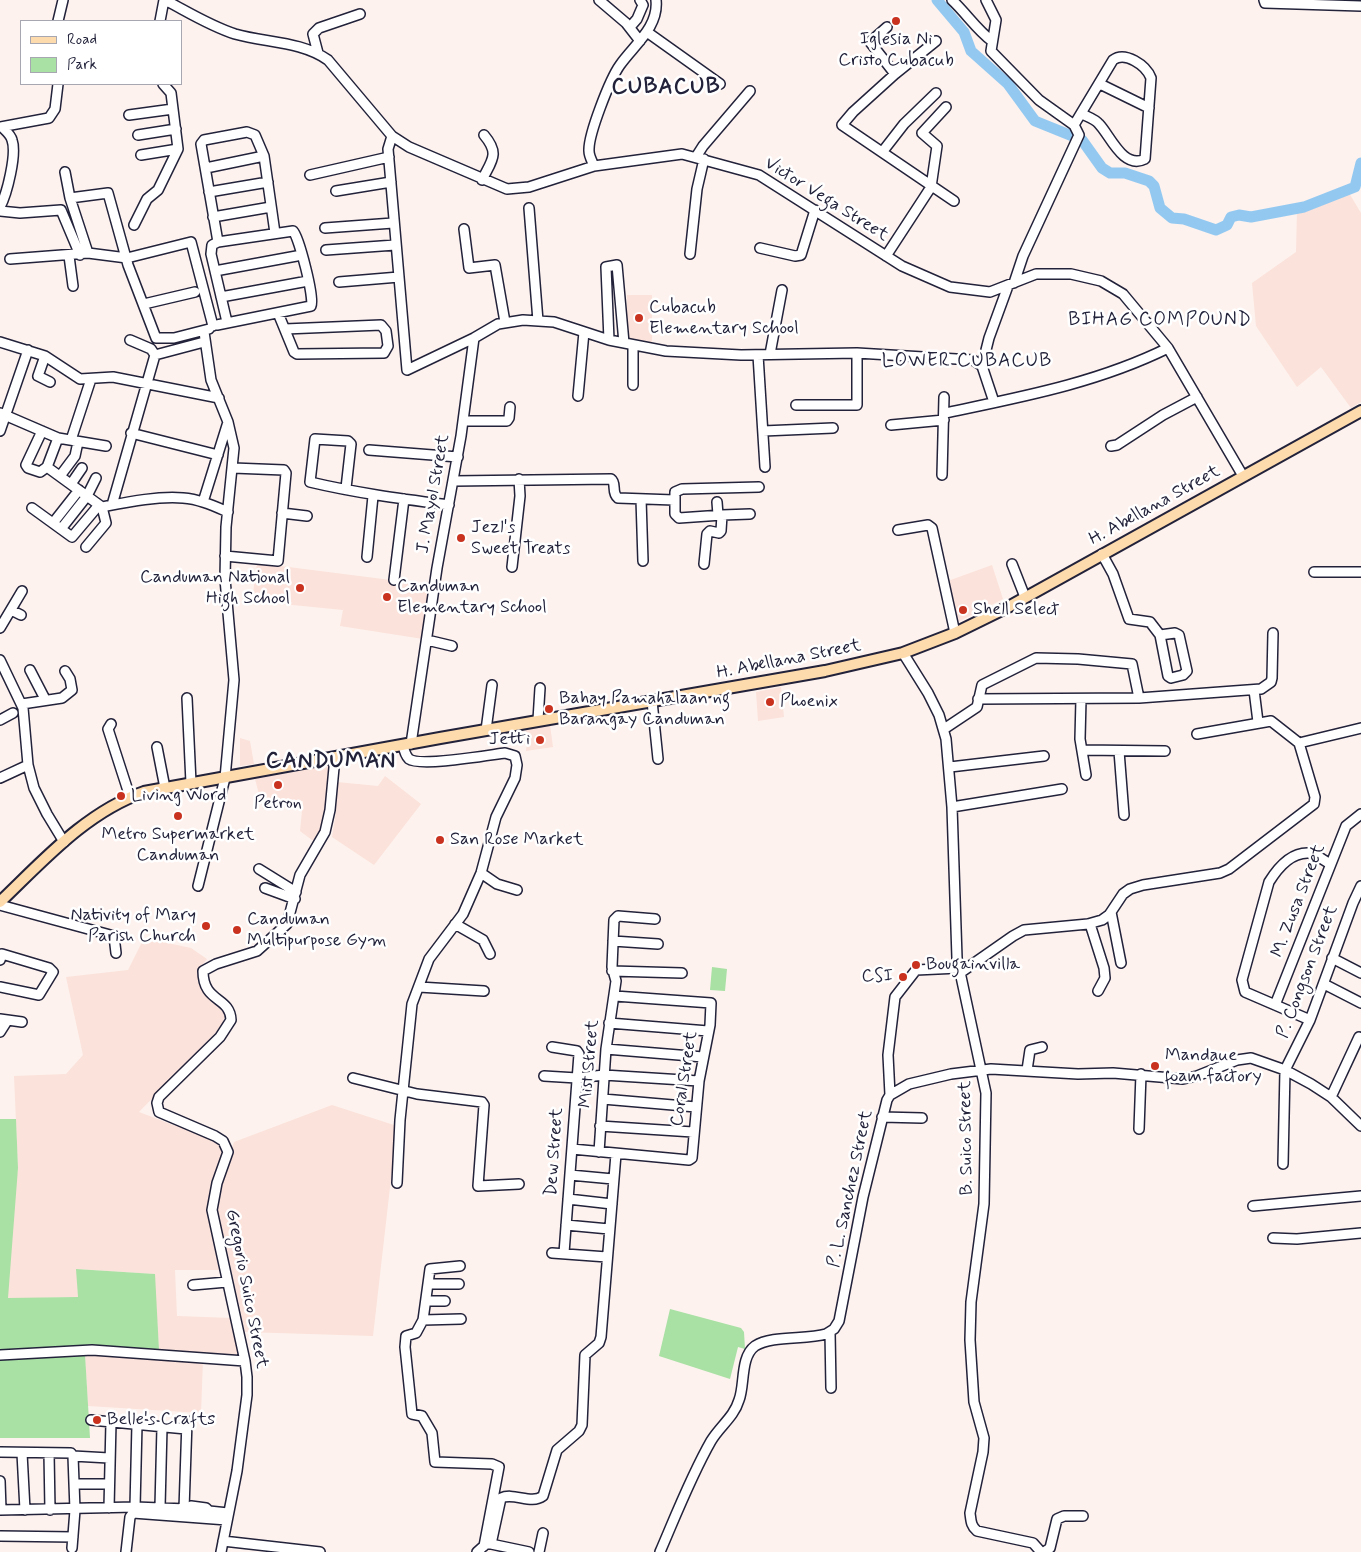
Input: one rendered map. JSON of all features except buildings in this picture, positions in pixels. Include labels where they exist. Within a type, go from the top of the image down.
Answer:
[{"type":"main road","name":"H. Abellana Street","points":[[0,903],[64,842],[112,805],[130,797],[191,783],[538,720],[825,672],[903,652],[955,633],[1025,597],[1361,411]]},
{"type":"street","points":[[58,20],[63,0]]},
{"type":"street","points":[[160,20],[165,0]]},
{"type":"street","name":"Victor Vega Street","points":[[165,0],[215,26],[236,34],[303,47],[318,53],[328,60],[392,136],[408,147],[507,189],[524,188],[594,166],[682,154],[759,175],[902,266],[950,287],[990,292],[1036,274],[1071,274],[1101,281],[1123,294],[1168,348],[1243,476]]},
{"type":"street","points":[[599,0],[631,28],[720,84]]},
{"type":"street","points":[[631,28],[643,10],[640,0]]},
{"type":"street","points":[[594,166],[588,153],[600,111],[619,65],[644,36],[655,16],[656,0]]},
{"type":"street","points":[[952,0],[967,14],[982,34],[992,41]]},
{"type":"street","points":[[986,0],[996,24],[991,51],[1038,100],[1074,125],[1078,138],[1023,256],[989,338],[982,366],[994,402]]},
{"type":"street","points":[[1264,0],[1265,3],[1361,6]]},
{"type":"street","points":[[318,53],[313,34],[319,28],[360,14]]},
{"type":"street","points":[[887,27],[870,42],[895,74]]},
{"type":"street","points":[[936,41],[895,74],[853,112],[842,125],[883,151],[931,187],[954,201]]},
{"type":"street","points":[[1074,125],[1113,60],[1123,56],[1148,71],[1151,78],[1146,159],[1142,161],[1135,160],[1123,155],[1105,135],[1101,125],[1082,114]]},
{"type":"street","points":[[1100,84],[1149,108]]},
{"type":"street","points":[[0,207],[5,197],[12,166],[12,140],[1,127],[50,118],[56,109],[58,85]]},
{"type":"street","points":[[134,225],[147,199],[158,190],[178,149],[171,93],[163,85]]},
{"type":"street","points":[[690,254],[700,158],[703,146],[750,91]]},
{"type":"street","points":[[883,151],[904,124],[936,92]]},
{"type":"street","points":[[886,256],[931,187],[937,146],[922,133],[946,107]]},
{"type":"street","points":[[130,115],[173,109]]},
{"type":"street","points":[[138,134],[176,129]]},
{"type":"street","points":[[218,242],[201,144],[204,140],[249,132],[255,135],[264,156],[275,233]]},
{"type":"street","points":[[482,180],[494,156],[493,146],[484,135]]},
{"type":"street","points":[[392,136],[388,149],[390,182],[407,370],[505,322],[538,321],[554,322],[609,340],[666,351],[758,355],[857,353],[973,360],[982,366]]},
{"type":"street","points":[[141,155],[178,149]]},
{"type":"street","points":[[206,168],[264,156]]},
{"type":"street","points":[[310,175],[389,157]]},
{"type":"street","points":[[65,172],[84,254]]},
{"type":"street","points":[[209,192],[268,182]]},
{"type":"street","points":[[336,191],[390,182]]},
{"type":"street","points":[[70,198],[101,192],[108,193],[127,258],[158,340],[204,332],[220,324],[312,306],[313,301],[302,255],[293,231],[218,242],[210,248],[221,297],[220,324]]},
{"type":"street","points":[[213,217],[271,207]]},
{"type":"street","points":[[529,208],[538,321]]},
{"type":"street","points":[[0,211],[20,213],[61,210],[84,254]]},
{"type":"street","points":[[760,248],[795,256],[801,255],[815,210]]},
{"type":"street","points":[[324,228],[393,223]]},
{"type":"street","points":[[464,229],[469,268],[495,265],[505,322]]},
{"type":"street","points":[[10,259],[84,254],[127,258],[191,242],[220,324]]},
{"type":"street","points":[[326,250],[395,245]]},
{"type":"street","points":[[215,271],[302,255]]},
{"type":"street","points":[[69,256],[73,286]]},
{"type":"street","points":[[609,340],[606,268],[617,265],[633,386]]},
{"type":"street","points":[[340,282],[399,276]]},
{"type":"street","points":[[221,297],[308,280]]},
{"type":"street","points":[[770,354],[782,290]]},
{"type":"street","points":[[144,304],[194,292]]},
{"type":"street","points":[[278,313],[284,329],[294,352],[301,354],[384,353],[388,346],[386,331],[380,325],[284,329]]},
{"type":"street","points":[[198,886],[225,778],[234,680],[233,650],[226,612],[225,556],[234,448],[228,422],[212,380],[204,342],[204,332]]},
{"type":"street","points":[[578,396],[584,332]]},
{"type":"street","name":"J. Mayol Street","points":[[407,744],[427,640],[464,421],[474,338]]},
{"type":"street","points":[[112,505],[131,433],[148,385],[155,355],[151,349],[130,340]]},
{"type":"street","points":[[0,342],[45,356],[80,379],[113,377],[219,398]]},
{"type":"street","points":[[155,355],[204,342]]},
{"type":"street","points":[[891,425],[944,416],[1101,376],[1138,363],[1168,348]]},
{"type":"street","points":[[0,429],[3,414],[28,350]]},
{"type":"street","points":[[796,405],[857,405],[857,353]]},
{"type":"street","points":[[758,355],[765,467]]},
{"type":"street","points":[[45,356],[38,376],[50,382]]},
{"type":"street","points":[[60,476],[74,456],[75,441],[91,379]]},
{"type":"street","points":[[942,475],[944,397]]},
{"type":"street","points":[[1111,446],[1117,445],[1163,415],[1197,397]]},
{"type":"street","points":[[464,421],[506,421],[509,418],[510,407]]},
{"type":"street","points":[[3,414],[58,438],[106,446]]},
{"type":"street","points":[[203,502],[228,422]]},
{"type":"street","points":[[763,431],[833,428]]},
{"type":"street","points":[[42,431],[26,465],[28,468],[40,472],[47,466],[58,438]]},
{"type":"street","points":[[131,433],[218,455]]},
{"type":"street","points":[[346,488],[350,461],[350,442],[315,439],[310,482],[346,488],[373,496],[449,505]]},
{"type":"street","points":[[369,450],[458,457]]},
{"type":"street","points":[[47,466],[101,506],[106,523],[86,547]]},
{"type":"street","points":[[71,484],[82,468]]},
{"type":"street","points":[[225,556],[278,561],[285,472],[233,468]]},
{"type":"street","points":[[57,526],[96,478]]},
{"type":"street","points":[[512,568],[520,496],[519,479]]},
{"type":"street","points":[[454,480],[611,479],[614,482],[615,496],[641,500],[674,500]]},
{"type":"street","points":[[750,514],[679,518],[675,514],[675,492],[682,489],[759,487]]},
{"type":"street","points":[[367,557],[373,496]]},
{"type":"street","points":[[32,508],[72,537],[101,506],[183,498],[203,502],[228,512]]},
{"type":"street","points":[[394,580],[404,499]]},
{"type":"street","points":[[641,500],[643,561]]},
{"type":"street","points":[[704,564],[707,534],[710,531],[720,533],[721,531],[717,502]]},
{"type":"street","points":[[282,513],[308,516]]},
{"type":"street","points":[[898,530],[928,526],[932,528],[955,633]]},
{"type":"street","points":[[1102,554],[1113,574],[1130,619],[1150,622],[1160,635],[1168,676],[1171,678],[1183,675],[1187,671],[1179,635],[1175,633],[1160,635]]},
{"type":"street","points":[[1012,564],[1025,597]]},
{"type":"street","points":[[1314,572],[1361,572]]},
{"type":"street","points":[[0,628],[22,591]]},
{"type":"street","points":[[11,610],[21,615]]},
{"type":"street","points":[[978,699],[1139,698],[1254,690],[1271,682],[1273,633]]},
{"type":"street","points":[[427,640],[452,646]]},
{"type":"street","name":"B. Suico Street","points":[[903,652],[928,692],[944,729],[950,767],[956,942],[959,971],[986,1093],[984,1204],[971,1302],[970,1340],[974,1402],[984,1438],[982,1458],[970,1513],[972,1526],[977,1531],[1033,1542],[1043,1552]]},
{"type":"street","points":[[944,729],[976,707],[982,685],[1036,658],[1078,659],[1132,664],[1139,698]]},
{"type":"street","points":[[0,660],[22,704],[28,766],[34,788],[64,842]]},
{"type":"street","points":[[30,670],[45,699]]},
{"type":"street","points":[[22,704],[45,699],[62,698],[72,690],[70,679],[65,671]]},
{"type":"street","points":[[486,730],[492,685]]},
{"type":"street","points":[[538,720],[540,688]]},
{"type":"street","points":[[1254,690],[1258,722]]},
{"type":"street","points":[[187,698],[191,783]]},
{"type":"street","points":[[1081,699],[1082,750],[1086,775]]},
{"type":"street","points":[[652,701],[658,759]]},
{"type":"street","points":[[0,720],[13,713]]},
{"type":"street","points":[[890,1095],[888,1056],[895,997],[916,970],[959,971],[1024,930],[1090,924],[1102,920],[1111,912],[1123,894],[1143,885],[1191,880],[1220,873],[1229,869],[1314,804],[1315,797],[1299,743],[1271,721],[1197,734]]},
{"type":"street","points":[[112,724],[108,729],[130,797]]},
{"type":"street","points":[[1299,743],[1361,728]]},
{"type":"street","points":[[397,1183],[403,1091],[412,1004],[429,959],[463,914],[481,873],[496,817],[515,778],[517,765],[515,756],[505,753],[420,762],[410,759],[407,744]]},
{"type":"street","points":[[157,746],[165,788]]},
{"type":"street","points":[[1082,750],[1165,751]]},
{"type":"street","points":[[1119,751],[1124,815]]},
{"type":"street","points":[[950,767],[1044,756]]},
{"type":"street","name":"Gregorio Suico Street","points":[[221,1552],[247,1395],[246,1361],[212,1210],[217,1183],[228,1152],[227,1146],[223,1141],[215,1136],[159,1112],[157,1103],[159,1096],[220,1037],[231,1020],[228,1008],[206,990],[203,983],[203,971],[216,964],[262,948],[287,924],[296,896],[300,875],[325,832],[330,810],[336,757]]},
{"type":"street","points":[[0,778],[28,766]]},
{"type":"street","points":[[952,807],[1062,789]]},
{"type":"street","name":"M. Zusa Street","points":[[1275,1005],[1346,826],[1361,814]]},
{"type":"street","points":[[1310,1020],[1245,992],[1242,980],[1268,882],[1282,864],[1304,854],[1311,853],[1330,864]]},
{"type":"street","points":[[259,869],[296,896]]},
{"type":"street","points":[[481,873],[497,884],[517,890]]},
{"type":"street","name":"P. Congson Street","points":[[1285,1070],[1310,1020],[1361,886]]},
{"type":"street","points":[[266,888],[296,896]]},
{"type":"street","points":[[0,903],[114,936],[116,953]]},
{"type":"street","points":[[1111,912],[1121,963]]},
{"type":"street","points":[[655,919],[614,917],[612,971],[682,973]]},
{"type":"street","points":[[455,924],[484,940],[490,954]]},
{"type":"street","points":[[1090,924],[1104,968],[1104,978],[1098,990]]},
{"type":"street","points":[[613,941],[658,944]]},
{"type":"street","points":[[0,987],[39,995],[53,972],[50,968],[1,956]]},
{"type":"street","points":[[1332,958],[1361,973]]},
{"type":"street","name":"Mist Street","points":[[599,1152],[606,1049],[615,996],[616,981],[612,971]]},
{"type":"street","points":[[1324,984],[1361,1003]]},
{"type":"street","points":[[418,987],[484,991]]},
{"type":"street","name":"Coral Street","points":[[615,996],[711,1003],[699,1081],[691,1159],[616,1154]]},
{"type":"street","points":[[0,1032],[4,1020],[22,1022]]},
{"type":"street","points":[[609,1023],[708,1031]]},
{"type":"street","points":[[1330,1097],[1359,1038]]},
{"type":"street","name":"Dew Street","points":[[552,1047],[577,1051],[579,1054],[564,1253]]},
{"type":"street","points":[[1027,1070],[1030,1050],[1042,1048]]},
{"type":"street","points":[[606,1049],[703,1057]]},
{"type":"street","name":"P. L. Sanchez Street","points":[[830,1332],[837,1325],[841,1316],[863,1197],[882,1117],[890,1095],[909,1084],[982,1070],[1027,1070],[1078,1074],[1141,1074],[1175,1079],[1190,1078],[1244,1058],[1260,1060],[1302,1078],[1330,1097],[1361,1126]]},
{"type":"street","points":[[1283,1164],[1285,1070]]},
{"type":"street","points":[[1139,1129],[1141,1074]]},
{"type":"street","points":[[544,1076],[577,1078],[604,1075],[699,1081]]},
{"type":"street","points":[[353,1078],[403,1091],[482,1102],[484,1105],[478,1186],[519,1184]]},
{"type":"street","points":[[603,1099],[696,1107]]},
{"type":"street","points":[[882,1117],[922,1118]]},
{"type":"street","points":[[600,1126],[693,1132]]},
{"type":"street","points":[[484,1547],[501,1498],[507,1496],[538,1499],[543,1496],[557,1450],[580,1431],[582,1425],[585,1355],[599,1344],[605,1285],[602,1272],[607,1261],[616,1154],[572,1149]]},
{"type":"street","points":[[570,1175],[613,1179]]},
{"type":"street","points":[[1253,1206],[1361,1196]]},
{"type":"street","points":[[568,1199],[612,1204]]},
{"type":"street","points":[[566,1225],[609,1229]]},
{"type":"street","points":[[1273,1238],[1297,1239],[1361,1233]]},
{"type":"street","points":[[552,1253],[564,1253],[607,1261]]},
{"type":"street","points":[[460,1266],[430,1269],[423,1320],[416,1333],[406,1336],[406,1356],[412,1414],[422,1416],[432,1432],[435,1462],[492,1464],[499,1467],[484,1547]]},
{"type":"street","points":[[193,1285],[228,1282]]},
{"type":"street","points":[[429,1284],[459,1284]]},
{"type":"street","points":[[426,1301],[445,1301]]},
{"type":"street","points":[[423,1320],[461,1319]]},
{"type":"street","points":[[660,1552],[710,1442],[733,1413],[740,1400],[746,1362],[751,1351],[762,1343],[819,1336],[830,1332],[831,1388]]},
{"type":"street","points":[[0,1354],[92,1350],[246,1361]]},
{"type":"street","points":[[91,1420],[162,1427],[186,1425],[185,1509]]},
{"type":"street","points":[[109,1508],[111,1422]]},
{"type":"street","points":[[135,1507],[137,1424]]},
{"type":"street","points":[[160,1508],[162,1427]]},
{"type":"street","points":[[0,1452],[70,1453],[74,1456],[109,1458]]},
{"type":"street","points":[[22,1453],[25,1510]]},
{"type":"street","points":[[49,1453],[50,1510]]},
{"type":"street","points":[[72,1548],[75,1510],[74,1456]]},
{"type":"street","points":[[0,1480],[1,1510],[75,1510],[135,1507],[185,1509],[189,1513],[202,1514],[209,1511],[228,1517]]},
{"type":"street","points":[[74,1484],[109,1484]]},
{"type":"street","points":[[126,1552],[130,1517],[133,1513],[228,1517]]},
{"type":"street","points":[[1043,1552],[1050,1548],[1057,1519],[1064,1516],[1082,1516]]},
{"type":"street","points":[[539,1552],[543,1533]]},
{"type":"street","points":[[0,1536],[73,1538]]},
{"type":"street","points":[[223,1541],[320,1552]]},
{"type":"street","points":[[484,1547],[529,1552]]},
{"type":"shaded area","points":[[1349,193],[1361,213],[1361,402],[1351,408],[1321,367],[1297,387],[1256,326],[1252,283],[1296,252],[1297,210]]},
{"type":"shaded area","name":"Cubacub Elementary School","points":[[627,295],[652,295],[652,344],[627,341]]},
{"type":"shaded area","points":[[257,563],[430,585],[423,639],[340,626],[343,610],[252,601]]},
{"type":"shaded area","points":[[992,565],[1003,599],[956,623],[945,582]]},
{"type":"shaded area","points":[[781,687],[784,717],[758,721],[756,692]]},
{"type":"shaded area","points":[[550,725],[553,747],[526,751],[528,734],[525,730]]},
{"type":"shaded area","points":[[240,738],[250,741],[254,764],[240,766]]},
{"type":"shaded area","points":[[331,765],[327,810],[321,835],[316,843],[300,831],[303,801],[263,809],[255,779]]},
{"type":"shaded area","points":[[385,776],[421,804],[374,865],[332,837],[336,812],[337,782],[378,786]]},
{"type":"shaded area","points":[[144,938],[191,948],[207,959],[199,969],[198,982],[204,994],[225,1014],[222,1026],[139,1112],[210,1139],[220,1144],[224,1149],[207,1211],[219,1270],[175,1270],[177,1316],[231,1318],[242,1357],[159,1350],[154,1274],[77,1269],[78,1297],[0,1299],[18,1168],[14,1076],[66,1074],[83,1055],[66,977],[128,970]]},
{"type":"shaded area","points":[[332,1105],[397,1126],[373,1336],[245,1332],[222,1228],[219,1227],[215,1211],[217,1190],[234,1142]]},
{"type":"shaded area","points":[[85,1354],[203,1359],[201,1413],[88,1406]]},
{"type":"green space","points":[[712,967],[727,969],[725,991],[710,990]]},
{"type":"green space","points":[[0,1119],[16,1119],[18,1168],[8,1298],[78,1297],[76,1269],[155,1274],[159,1350],[140,1349],[141,1356],[85,1354],[90,1438],[0,1438]]},
{"type":"green space","points":[[670,1309],[741,1328],[744,1332],[745,1349],[738,1347],[730,1379],[659,1356]]},
{"type":"waterway","points":[[937,0],[964,32],[971,51],[1008,84],[1035,121],[1082,140],[1102,168],[1110,173],[1125,173],[1149,181],[1154,186],[1160,208],[1172,218],[1184,219],[1216,230],[1227,225],[1231,217],[1239,215],[1251,217],[1304,207],[1355,187],[1361,163]]},
{"type":"place","name":"Iglesia Ni Cristo Cubacub","points":[[896,21]]},
{"type":"place","name":"Cubacub Elementary School","points":[[639,318]]},
{"type":"place","name":"Jezl's Sweet Treats","points":[[461,538]]},
{"type":"place","name":"Canduman National High School","points":[[300,588]]},
{"type":"place","name":"Canduman Elementary School","points":[[387,597]]},
{"type":"place","name":"Shell Select","points":[[963,610]]},
{"type":"place","name":"Phoenix","points":[[770,702]]},
{"type":"place","name":"Bahay Pamahalaan ng Barangay Canduman","points":[[549,709]]},
{"type":"place","name":"Jetti","points":[[540,740]]},
{"type":"place","name":"Petron","points":[[278,785]]},
{"type":"place","name":"Living Word","points":[[121,796]]},
{"type":"place","name":"Metro Supermarket Canduman","points":[[178,816]]},
{"type":"place","name":"San Rose Market","points":[[440,840]]},
{"type":"place","name":"Nativity of Mary Parish Church","points":[[206,926]]},
{"type":"place","name":"Canduman Multipurpose Gym","points":[[237,930]]},
{"type":"place","name":"Bougainvilla","points":[[916,965]]},
{"type":"place","name":"CSI","points":[[903,977]]},
{"type":"place","name":"Mandaue foam factory","points":[[1155,1066]]},
{"type":"place","name":"Belle's Crafts","points":[[97,1420]]},
{"type":"district","name":"CUBACUB","points":[[666,88]]},
{"type":"district","name":"BIHAG COMPOUND","points":[[1160,321]]},
{"type":"district","name":"LOWER CUBACUB","points":[[967,362]]},
{"type":"district","name":"CANDUMAN","points":[[331,762]]}]
